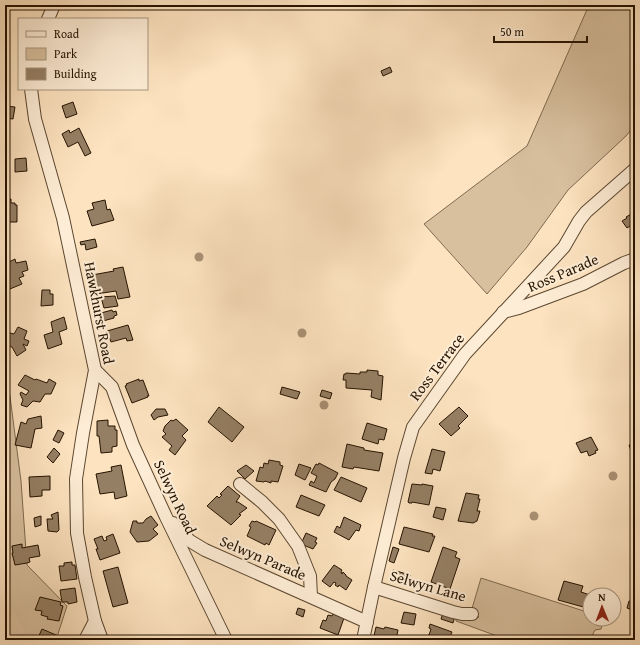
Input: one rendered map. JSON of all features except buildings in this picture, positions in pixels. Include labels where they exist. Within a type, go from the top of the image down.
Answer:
[{"type":"street","points":[[48,18],[54,5]]},
{"type":"street","name":"Hawkhurst Road","points":[[31,90],[35,119],[63,218],[95,370],[76,479],[77,533],[95,621],[102,640]]},
{"type":"street","name":"Ross Terrace","points":[[363,640],[404,458],[413,427],[465,354],[564,247],[586,212],[635,169]]},
{"type":"street","name":"Ross Parade","points":[[502,313],[583,284],[635,259]]},
{"type":"street","name":"Selwyn Road","points":[[95,370],[112,387],[134,445],[166,517],[226,640]]},
{"type":"street","name":"Selwyn Parade","points":[[240,484],[262,502],[279,519],[298,546],[310,576],[311,596]]},
{"type":"street","name":"Selwyn Parade","points":[[166,517],[190,541],[204,550],[368,622]]},
{"type":"street","name":"Selwyn Lane","points":[[374,587],[453,612],[472,614]]},
{"type":"street","points":[[85,640],[95,621]]},
{"type":"green space","points":[[589,5],[635,5],[635,125],[626,136],[568,190],[527,247],[487,294],[424,224],[527,146]]},
{"type":"green space","points":[[5,358],[21,481],[27,565],[67,606],[56,640],[5,640]]},
{"type":"green space","points":[[481,578],[582,610],[582,627],[602,627],[601,629],[595,630],[590,640],[508,640],[456,621],[456,619],[468,620],[479,617],[471,612]]},
{"type":"tunnel","points":[[5,618],[17,640]]}]
